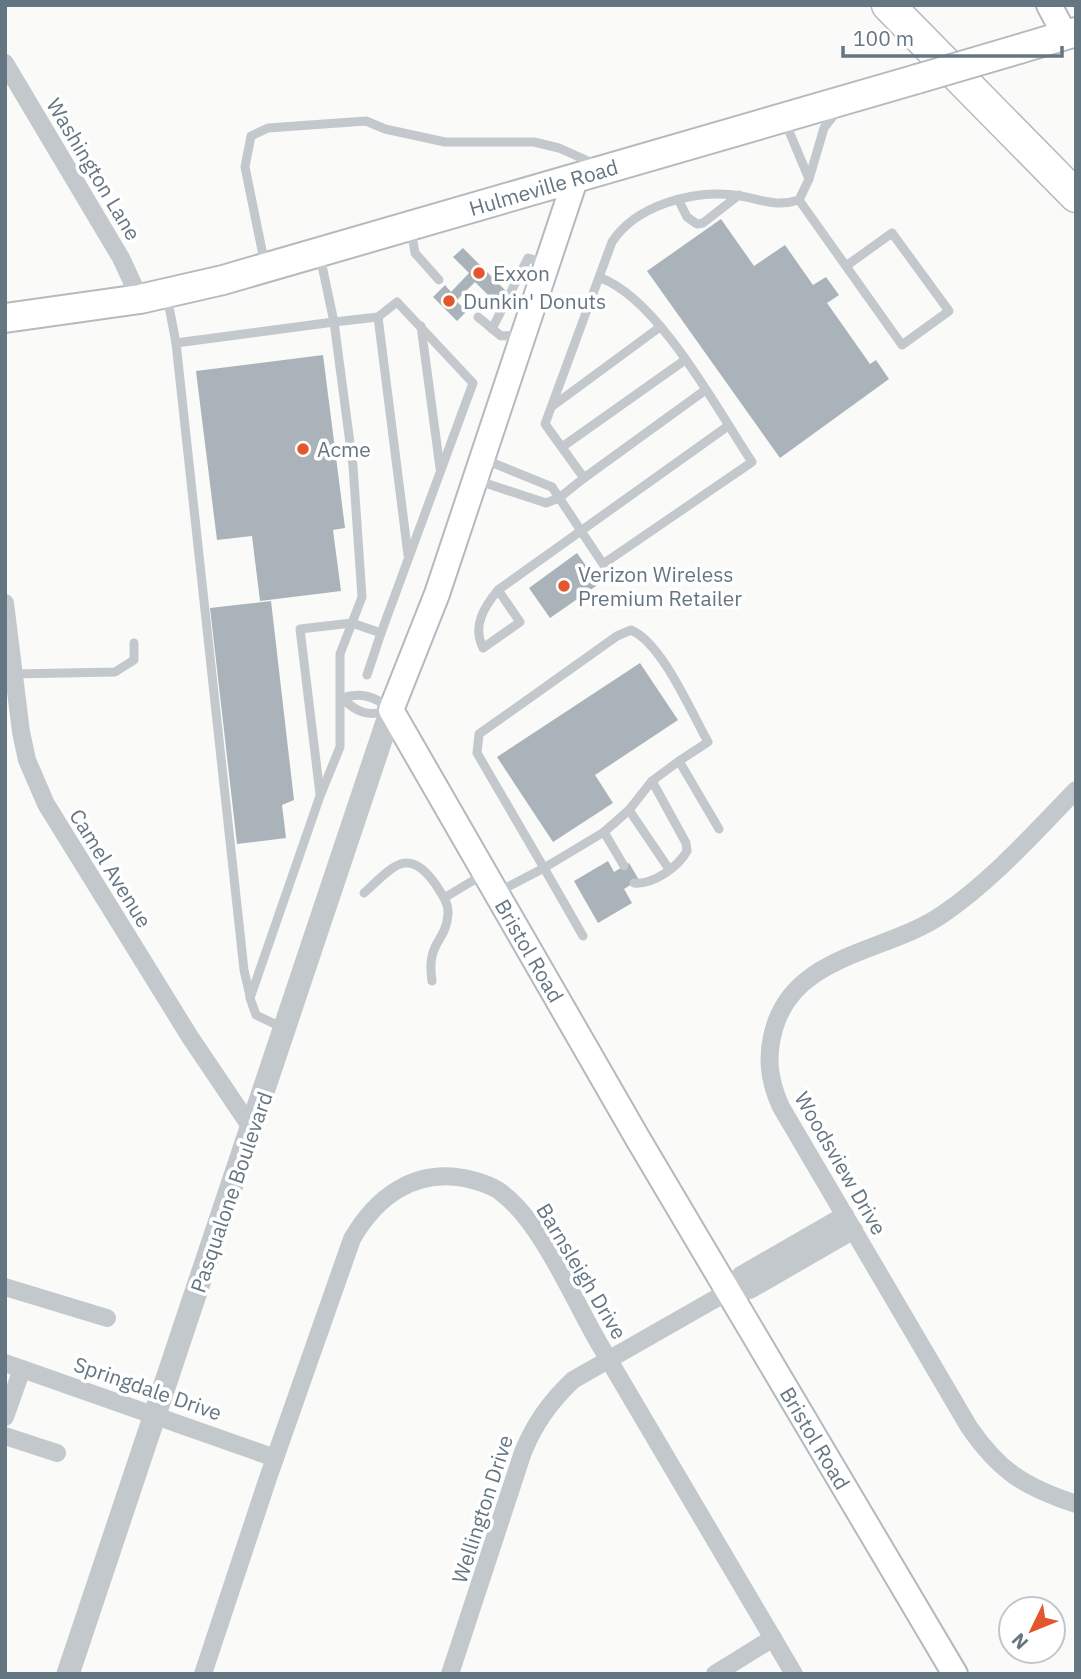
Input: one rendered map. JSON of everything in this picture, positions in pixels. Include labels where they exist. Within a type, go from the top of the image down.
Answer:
[{"type":"highway","points":[[888,5],[1076,196]]},
{"type":"highway","points":[[914,5],[1076,170]]},
{"type":"main road","points":[[1049,5],[1070,33]]},
{"type":"main road","name":"Hulmeville Road","points":[[5,318],[154,297],[265,269],[1070,33]]},
{"type":"main road","points":[[391,710],[437,594],[576,177]]},
{"type":"main road","name":"Bristol Road","points":[[391,710],[955,1674]]},
{"type":"street","name":"Washington Lane","points":[[5,63],[121,258],[154,297]]},
{"type":"street","name":"Camel Avenue","points":[[5,603],[27,760],[54,821],[190,1037],[252,1129]]},
{"type":"street","name":"Pasqualone Boulevard","points":[[68,1674],[286,1030],[391,710]]},
{"type":"street","name":"Woodsview Drive","points":[[1076,790],[963,900],[939,917],[815,973],[797,987],[781,1010],[768,1054],[771,1082],[781,1107],[969,1427],[1008,1474],[1025,1484],[1076,1504]]},
{"type":"street","name":"Barnsleigh Drive","points":[[203,1674],[352,1239],[363,1220],[383,1199],[402,1185],[425,1177],[478,1181],[502,1192],[517,1206],[537,1235],[794,1674]]},
{"type":"street","name":"Wellington Drive","points":[[450,1674],[531,1433],[552,1400],[573,1380],[608,1358],[729,1291],[750,1290],[849,1223]]},
{"type":"street","points":[[5,1287],[107,1318]]},
{"type":"street","name":"Springdale Drive","points":[[14,1366],[157,1414],[275,1458]]},
{"type":"street","points":[[5,1417],[14,1366]]},
{"type":"street","points":[[5,1436],[57,1453]]},
{"type":"street","points":[[715,1674],[773,1638]]},
{"type":"lane","points":[[584,478],[545,424],[601,278],[612,242],[626,223],[649,210],[712,192],[783,205],[799,200],[809,179],[824,128],[849,97]]},
{"type":"lane","points":[[784,118],[809,179]]},
{"type":"lane","points":[[265,269],[245,167],[251,136],[268,128],[366,121],[385,129],[445,142],[534,142],[559,148],[607,169]]},
{"type":"lane","points":[[679,201],[687,217],[697,224],[703,223],[739,195]]},
{"type":"lane","points":[[799,200],[902,345],[949,311],[892,233],[846,266]]},
{"type":"lane","points":[[411,228],[415,253],[439,280]]},
{"type":"lane","points":[[250,998],[320,796],[340,747],[340,654],[362,597],[353,466],[334,322],[320,254]]},
{"type":"lane","points":[[492,329],[528,258],[548,265]]},
{"type":"lane","points":[[479,469],[552,487],[603,565],[752,462],[660,327],[620,285],[601,278]]},
{"type":"lane","points":[[154,297],[176,343],[242,956],[256,1015],[286,1030]]},
{"type":"lane","points":[[176,343],[378,317],[397,302],[473,383],[367,675]]},
{"type":"lane","points":[[378,317],[408,558]]},
{"type":"lane","points":[[478,317],[501,336],[524,335]]},
{"type":"lane","points":[[421,326],[440,470]]},
{"type":"lane","points":[[552,406],[660,327]]},
{"type":"lane","points":[[562,447],[685,360]]},
{"type":"lane","points":[[479,469],[545,503],[559,498],[704,391]]},
{"type":"lane","points":[[498,590],[520,622],[483,648],[478,625],[483,607],[498,590],[729,426]]},
{"type":"lane","points":[[320,796],[300,629],[352,623],[381,633]]},
{"type":"lane","points":[[444,898],[544,867],[604,832],[629,810],[652,782],[708,742],[673,679],[643,635],[631,631],[617,636],[479,734],[477,753],[544,867],[583,936]]},
{"type":"lane","points":[[14,674],[115,672],[134,660],[134,643]]},
{"type":"lane","points":[[342,698],[356,693],[378,700],[391,710]]},
{"type":"lane","points":[[342,698],[352,709],[372,716],[391,710]]},
{"type":"lane","points":[[679,761],[719,829]]},
{"type":"lane","points":[[634,883],[653,880],[682,860],[687,851],[686,843],[652,782]]},
{"type":"lane","points":[[629,810],[668,869]]},
{"type":"lane","points":[[604,832],[624,866]]},
{"type":"lane","points":[[364,893],[386,873],[401,864],[415,862],[428,873],[444,898],[449,916],[432,950],[429,962],[432,981]]},
{"type":"building","points":[[721,219],[754,266],[785,245],[813,285],[826,277],[839,295],[827,303],[870,364],[876,360],[889,379],[780,458],[647,271]]},
{"type":"building","points":[[463,248],[506,291],[495,302],[475,282],[456,301],[467,311],[457,321],[433,297],[445,285],[451,292],[469,273],[453,257]]},
{"type":"building","points":[[323,355],[345,528],[333,530],[341,591],[260,601],[252,536],[217,540],[196,371]]},
{"type":"building","name":"Verizon Wireless Premium Retailer","points":[[577,553],[599,584],[550,618],[529,588]]},
{"type":"building","points":[[271,601],[294,800],[282,805],[286,838],[237,844],[210,608]]},
{"type":"building","points":[[640,663],[678,720],[595,775],[613,803],[553,842],[497,757]]},
{"type":"building","points":[[608,861],[614,872],[629,863],[639,880],[624,889],[632,903],[598,923],[574,881]]},
{"type":"place","name":"Exxon","points":[[479,273]]},
{"type":"place","name":"Dunkin' Donuts","points":[[449,301]]},
{"type":"place","name":"Acme","points":[[303,449]]},
{"type":"place","name":"Verizon Wireless Premium Retailer","points":[[564,586]]}]
